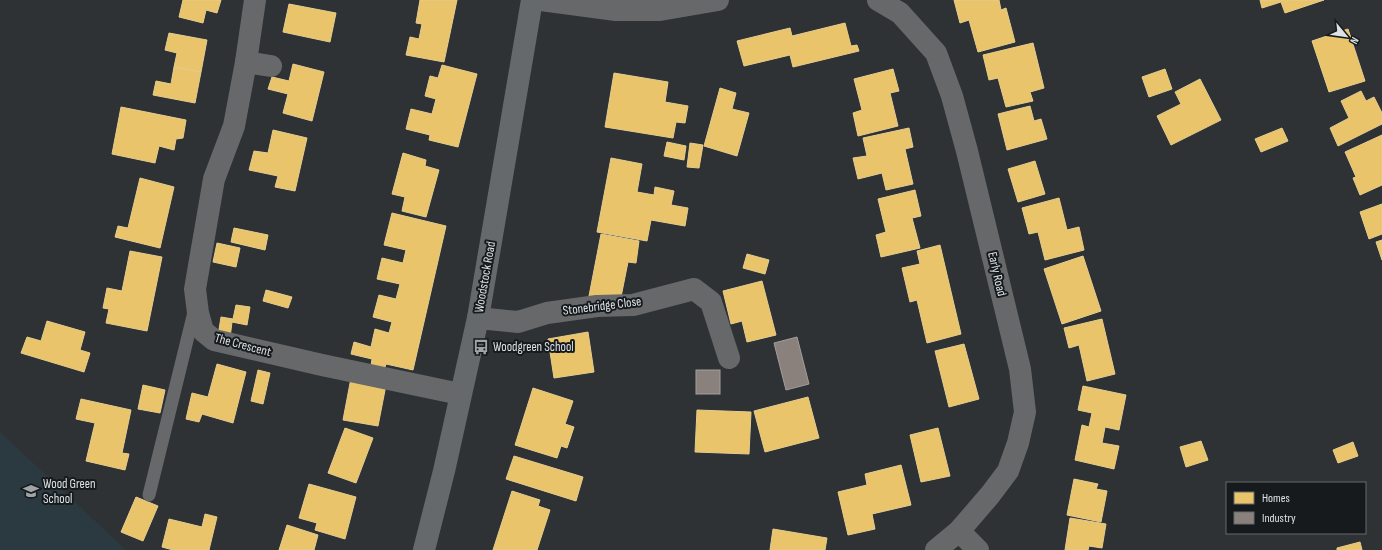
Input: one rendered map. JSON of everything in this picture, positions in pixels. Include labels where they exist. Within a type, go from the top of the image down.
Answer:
[{"type":"main road","name":"Woodstock Road","points":[[424,550],[444,471],[478,318],[532,0]]},
{"type":"street","name":"The Crescent","points":[[255,0],[246,62],[234,126],[214,179],[195,289],[196,303],[203,331],[214,340],[322,365],[460,394]]},
{"type":"street","points":[[541,0],[616,10],[660,10],[718,0]]},
{"type":"street","name":"Early Road","points":[[878,0],[900,13],[936,53],[952,96],[967,151],[1020,369],[1025,412],[1018,444],[1008,471],[990,496],[959,531],[936,550]]},
{"type":"street","points":[[246,62],[271,66]]},
{"type":"street","name":"Stonebridge Close","points":[[478,318],[518,322],[547,313],[597,306],[633,305],[694,289],[711,302],[729,358]]},
{"type":"street","points":[[959,531],[978,550]]},
{"type":"lane","points":[[149,494],[196,303]]},
{"type":"shaded area","name":"Wood Green School","points":[[0,432],[126,550],[0,550]]},
{"type":"building: Homes","points":[[183,0],[221,0],[217,13],[206,10],[203,23],[179,17]]},
{"type":"building: Homes","points":[[420,0],[457,0],[444,62],[406,55],[410,37],[419,39],[422,24],[416,23]]},
{"type":"building: Homes","points":[[954,0],[999,0],[1001,10],[1006,8],[1015,42],[978,52],[969,20],[960,23]]},
{"type":"building: Homes","points":[[1260,0],[1324,0],[1285,13],[1281,2],[1262,8]]},
{"type":"building: Homes","points":[[289,4],[336,13],[330,42],[283,32]]},
{"type":"building: Homes","points":[[845,23],[851,46],[857,45],[859,51],[793,67],[790,55],[744,66],[737,41],[790,28],[792,36]]},
{"type":"building: Homes","points":[[1348,29],[1365,81],[1329,92],[1312,41]]},
{"type":"building: Homes","points":[[169,33],[207,40],[201,72],[174,67],[177,53],[165,50]]},
{"type":"building: Homes","points":[[1033,43],[1044,88],[1030,92],[1033,101],[1006,107],[998,78],[989,80],[983,55]]},
{"type":"building: Homes","points":[[293,64],[324,72],[312,121],[283,113],[288,94],[268,89],[272,77],[289,81]]},
{"type":"building: Homes","points":[[442,65],[477,74],[458,147],[429,140],[430,135],[406,129],[411,109],[432,114],[436,99],[425,96],[430,76],[438,78]]},
{"type":"building: Homes","points":[[174,67],[201,72],[195,103],[153,95],[156,81],[171,84]]},
{"type":"building: Homes","points":[[893,69],[899,91],[890,93],[898,126],[858,136],[853,113],[862,110],[854,79]]},
{"type":"building: Homes","points":[[1165,69],[1172,89],[1149,97],[1142,77]]},
{"type":"building: Homes","points":[[614,73],[668,82],[665,102],[688,106],[685,123],[676,122],[673,138],[605,127]]},
{"type":"building: Homes","points":[[1200,79],[1221,120],[1171,145],[1157,116],[1181,104],[1175,92]]},
{"type":"building: Homes","points":[[720,88],[736,93],[732,109],[749,113],[737,156],[704,146]]},
{"type":"building: Homes","points":[[1361,91],[1366,101],[1374,97],[1382,113],[1382,124],[1338,146],[1330,128],[1349,118],[1341,101]]},
{"type":"building: Homes","points":[[1030,106],[1034,121],[1041,119],[1047,139],[1007,150],[998,114]]},
{"type":"building: Homes","points":[[121,107],[186,120],[183,138],[176,139],[174,150],[159,146],[155,163],[112,154]]},
{"type":"building: Homes","points":[[909,128],[913,147],[905,149],[913,184],[886,190],[882,173],[858,179],[853,158],[867,156],[863,138]]},
{"type":"building: Homes","points":[[1282,128],[1288,141],[1261,152],[1255,139]]},
{"type":"building: Homes","points":[[273,130],[307,138],[295,191],[275,187],[278,176],[249,170],[254,151],[268,153]]},
{"type":"building: Homes","points":[[1382,135],[1382,185],[1360,195],[1353,178],[1356,177],[1345,152]]},
{"type":"building: Homes","points":[[667,142],[686,146],[684,160],[664,156]]},
{"type":"building: Homes","points":[[690,143],[703,145],[699,168],[687,167]]},
{"type":"building: Homes","points":[[403,153],[426,160],[425,166],[439,170],[426,217],[402,211],[405,197],[392,194]]},
{"type":"building: Homes","points":[[611,158],[642,164],[637,192],[654,195],[655,187],[674,191],[671,205],[688,208],[685,226],[651,220],[647,241],[597,232]]},
{"type":"building: Homes","points":[[1035,161],[1045,194],[1018,202],[1008,169]]},
{"type":"building: Homes","points":[[140,178],[174,187],[160,248],[115,237],[118,226],[128,228]]},
{"type":"building: Homes","points":[[915,190],[921,216],[912,218],[920,248],[881,257],[876,235],[886,232],[878,199]]},
{"type":"building: Homes","points":[[1059,198],[1067,230],[1079,227],[1084,250],[1045,260],[1038,232],[1029,234],[1022,208]]},
{"type":"building: Homes","points":[[1382,204],[1382,234],[1369,239],[1360,212]]},
{"type":"building: Homes","points":[[392,213],[446,226],[413,370],[386,364],[384,370],[371,366],[372,359],[351,354],[354,342],[371,347],[375,329],[389,333],[392,322],[373,317],[379,295],[396,299],[400,284],[377,279],[382,258],[403,263],[406,250],[384,245]]},
{"type":"building: Homes","points":[[234,228],[268,235],[265,250],[231,242]]},
{"type":"building: Homes","points":[[601,234],[639,241],[636,263],[628,262],[620,302],[589,296]]},
{"type":"building: Homes","points":[[1382,240],[1382,260],[1376,242]]},
{"type":"building: Homes","points":[[217,243],[240,248],[236,267],[213,262]]},
{"type":"building: Homes","points":[[940,245],[961,334],[927,343],[917,300],[910,302],[902,268],[920,264],[917,251]]},
{"type":"building: Homes","points":[[130,251],[162,257],[147,331],[106,323],[109,309],[103,308],[107,288],[122,291]]},
{"type":"building: Homes","points":[[747,254],[769,260],[765,274],[743,268]]},
{"type":"building: Homes","points":[[1083,256],[1101,311],[1062,324],[1044,269]]},
{"type":"building: Homes","points":[[762,281],[776,335],[747,342],[742,321],[731,324],[723,291]]},
{"type":"building: Homes","points":[[266,290],[292,297],[288,308],[263,301]]},
{"type":"building: Homes","points":[[236,305],[250,307],[247,325],[232,322],[230,338],[218,336],[221,317],[233,319]]},
{"type":"building: Homes","points":[[1102,319],[1115,374],[1087,381],[1079,345],[1069,348],[1064,328]]},
{"type":"building: Homes","points":[[47,321],[85,332],[80,350],[90,353],[84,372],[21,353],[27,337],[41,341]]},
{"type":"building: Homes","points":[[588,332],[594,372],[554,378],[548,339]]},
{"type":"building: Homes","points":[[964,344],[979,399],[949,407],[935,351]]},
{"type":"building: Homes","points":[[217,364],[246,372],[233,423],[202,414],[199,422],[186,419],[192,393],[208,397]]},
{"type":"building: Homes","points":[[258,370],[270,373],[263,404],[251,401]]},
{"type":"building: Homes","points":[[351,378],[386,385],[378,426],[343,420]]},
{"type":"building: Homes","points":[[143,385],[165,390],[160,413],[138,409]]},
{"type":"building: Homes","points":[[1083,386],[1126,395],[1119,430],[1105,427],[1102,443],[1119,446],[1114,469],[1075,460],[1082,425],[1089,427],[1092,413],[1078,410]]},
{"type":"building: Homes","points":[[533,388],[573,401],[565,424],[574,427],[567,448],[561,446],[557,458],[515,445]]},
{"type":"building: Homes","points":[[808,397],[819,438],[765,452],[754,411]]},
{"type":"building: Homes","points":[[81,399],[131,410],[122,453],[129,454],[125,470],[86,461],[95,423],[76,419]]},
{"type":"building: Homes","points":[[697,410],[751,412],[749,454],[695,452]]},
{"type":"building: Homes","points":[[345,428],[373,438],[356,483],[328,473]]},
{"type":"building: Homes","points":[[938,428],[950,476],[921,482],[910,435]]},
{"type":"building: Homes","points":[[1201,441],[1208,460],[1186,467],[1180,447]]},
{"type":"building: Homes","points":[[1353,442],[1358,456],[1338,463],[1333,450]]},
{"type":"building: Homes","points":[[514,456],[583,477],[576,501],[506,479]]},
{"type":"building: Homes","points":[[901,465],[911,505],[872,514],[875,529],[848,535],[838,492],[867,485],[865,474]]},
{"type":"building: Homes","points":[[1074,479],[1098,484],[1096,489],[1107,491],[1101,522],[1067,515]]},
{"type":"building: Homes","points":[[309,484],[356,497],[345,539],[315,530],[317,523],[299,518]]},
{"type":"building: Homes","points":[[512,491],[540,500],[538,506],[550,510],[537,550],[493,550]]},
{"type":"building: Homes","points":[[136,497],[158,506],[143,541],[121,532]]},
{"type":"building: Homes","points":[[205,514],[217,517],[209,550],[173,550],[162,547],[169,519],[202,527]]},
{"type":"building: Homes","points":[[1070,518],[1106,524],[1102,548],[1089,546],[1088,550],[1065,550]]},
{"type":"building: Homes","points":[[287,525],[318,535],[314,550],[279,550]]},
{"type":"building: Homes","points":[[773,529],[827,538],[825,550],[770,550]]},
{"type":"building: Homes","points":[[1360,542],[1362,550],[1337,550],[1337,548]]},
{"type":"building: Industry","points":[[797,337],[809,384],[786,390],[774,343]]},
{"type":"building: Industry","points":[[696,370],[720,370],[720,394],[696,394]]},
{"type":"place","name":"Woodgreen School","points":[[481,347]]},
{"type":"place","name":"Wood Green School","points":[[31,491]]}]
